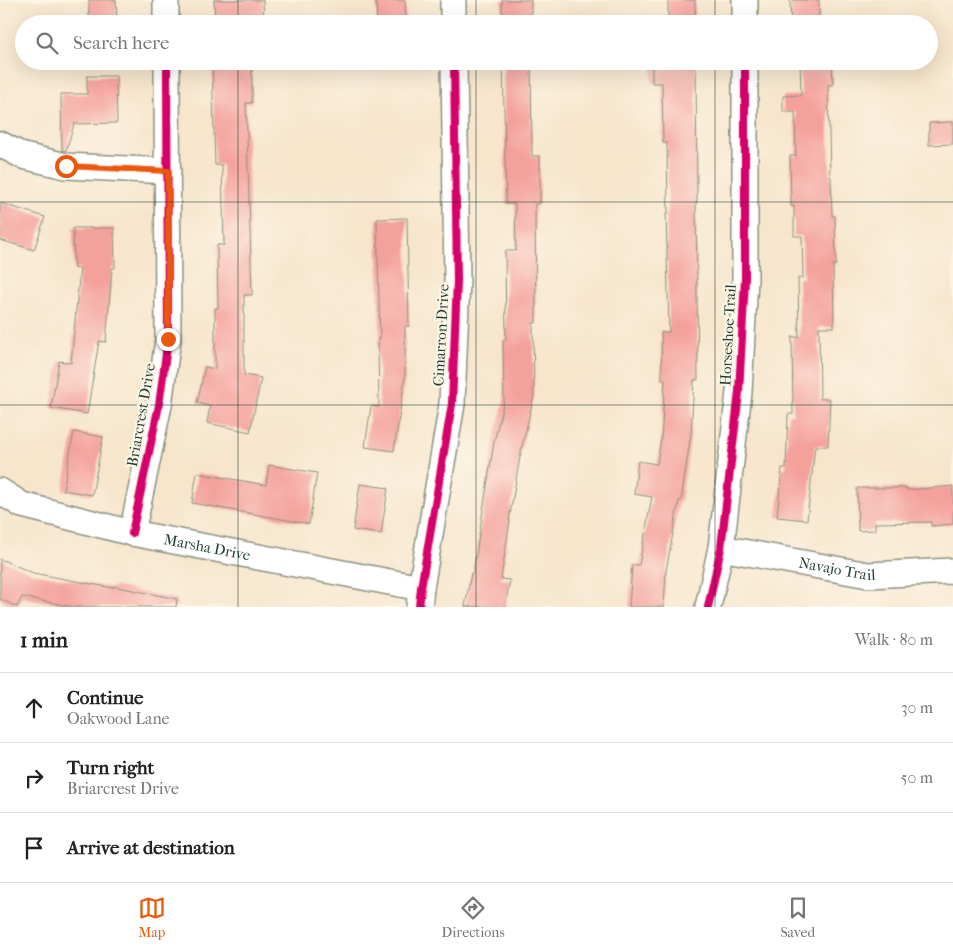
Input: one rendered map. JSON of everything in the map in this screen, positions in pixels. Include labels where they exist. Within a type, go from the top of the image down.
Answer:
[{"type":"street","points":[[166,0],[166,15]]},
{"type":"street","points":[[453,0],[454,15]]},
{"type":"street","points":[[745,0],[745,15]]},
{"type":"street","name":"Briarcrest Drive","points":[[132,533],[159,405],[168,339],[167,70]]},
{"type":"street","name":"Cimarron Drive","points":[[420,597],[452,404],[458,280],[454,70]]},
{"type":"street","name":"Horseshoe Trail","points":[[708,607],[721,548],[739,392],[745,279],[745,70]]},
{"type":"street","points":[[0,144],[23,156],[66,166],[168,171]]},
{"type":"street","name":"Marsha Drive","points":[[0,491],[22,506],[132,533],[420,597]]},
{"type":"street","name":"Navajo Trail","points":[[721,548],[868,575],[953,571]]},
{"type":"building","points":[[89,0],[116,0],[117,15],[89,15]]},
{"type":"building","points":[[214,0],[263,0],[264,15],[215,15]]},
{"type":"building","points":[[376,0],[405,0],[406,15],[377,15]]},
{"type":"building","points":[[502,0],[531,0],[531,15],[502,15]]},
{"type":"building","points":[[668,0],[695,0],[695,15],[668,15]]},
{"type":"building","points":[[790,0],[819,0],[819,15],[791,15]]},
{"type":"building","points":[[212,70],[252,70],[252,103],[246,103],[252,295],[244,295],[244,375],[261,378],[250,432],[207,423],[210,406],[197,403],[205,367],[215,369],[215,308],[218,308],[217,245],[224,245],[222,165],[215,165]]},
{"type":"building","points":[[503,70],[531,70],[532,156],[540,156],[540,204],[535,204],[536,323],[533,323],[534,396],[521,451],[509,520],[501,579],[510,580],[505,607],[465,607],[471,573],[473,573],[494,442],[504,400],[503,340],[506,340],[505,251],[516,251],[515,204],[506,204]]},
{"type":"building","points":[[652,70],[696,70],[698,379],[694,380],[691,434],[681,501],[679,501],[666,571],[664,607],[629,607],[632,565],[639,565],[652,497],[634,494],[638,461],[657,464],[661,439],[665,380],[662,380],[661,332],[669,332],[666,214],[668,214],[667,143],[663,143],[662,83],[652,83]]},
{"type":"building","points":[[800,70],[832,70],[833,85],[828,85],[832,216],[835,216],[836,265],[833,265],[834,327],[819,327],[820,399],[830,399],[828,446],[815,446],[807,520],[777,517],[782,468],[786,468],[788,414],[793,414],[792,337],[799,337],[798,278],[803,278],[802,236],[794,236],[794,206],[791,206],[790,156],[796,156],[795,112],[783,112],[783,96],[801,95]]},
{"type":"building","points":[[87,76],[116,76],[117,123],[74,124],[66,151],[62,150],[61,94],[87,94]]},
{"type":"building","points":[[953,122],[953,144],[929,145],[929,123]]},
{"type":"building","points":[[0,203],[45,217],[34,250],[0,240]]},
{"type":"building","points":[[407,218],[409,326],[405,326],[405,378],[394,451],[365,447],[371,406],[379,407],[378,339],[380,339],[377,219]]},
{"type":"building","points":[[73,228],[114,228],[115,268],[112,268],[106,342],[99,341],[87,414],[51,408],[59,361],[71,363],[80,268],[74,269]]},
{"type":"building","points":[[74,432],[103,437],[92,495],[63,490]]},
{"type":"building","points":[[269,465],[317,473],[309,524],[192,503],[197,473],[266,485]]},
{"type":"building","points":[[360,484],[388,488],[381,534],[353,530]]},
{"type":"building","points":[[953,486],[953,524],[931,526],[931,522],[875,523],[875,530],[858,531],[857,488],[907,488],[907,490]]},
{"type":"building","points":[[0,559],[33,573],[177,599],[176,607],[74,607],[22,597],[17,607],[0,599]]},
{"type":"cycle path","points":[[132,533],[159,405],[168,339],[167,70]]},
{"type":"cycle path","points":[[419,607],[452,404],[457,280],[454,70]]},
{"type":"cycle path","points":[[708,607],[721,548],[739,392],[745,279],[745,70]]},
{"type":"route","points":[[66,166],[168,171],[168,339]]}]
